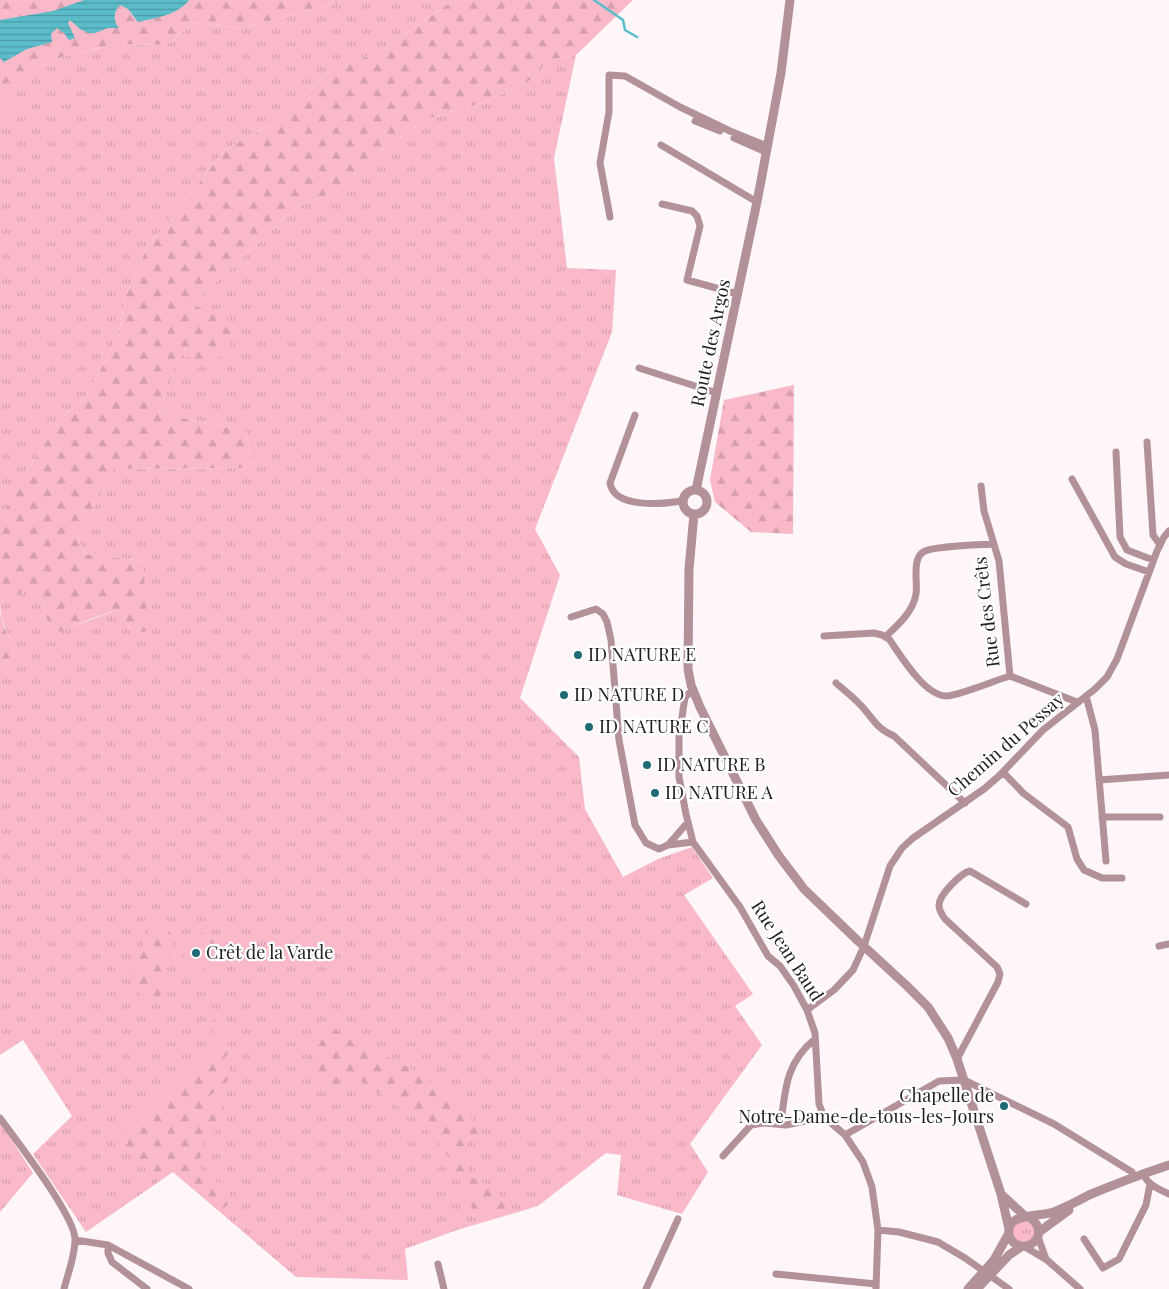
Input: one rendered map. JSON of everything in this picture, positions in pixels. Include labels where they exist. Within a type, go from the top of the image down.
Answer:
[{"type":"street","name":"Route des Argos","points":[[696,490],[767,149],[781,73],[790,0]]},
{"type":"street","points":[[610,217],[600,164],[609,112],[610,75],[625,76],[680,107],[767,149]]},
{"type":"street","points":[[695,121],[767,149]]},
{"type":"street","points":[[661,145],[756,202]]},
{"type":"street","points":[[662,204],[692,211],[698,216],[700,226],[687,280],[738,294]]},
{"type":"street","points":[[640,368],[717,394]]},
{"type":"street","points":[[635,415],[610,483],[614,493],[630,502],[663,504],[682,501]]},
{"type":"street","points":[[1148,442],[1153,535],[1160,545]]},
{"type":"street","points":[[1116,452],[1120,537],[1127,550],[1153,560]]},
{"type":"street","points":[[1072,479],[1115,557],[1126,564],[1149,572]]},
{"type":"street","name":"Rue des Crêts","points":[[981,486],[984,511],[999,561],[1010,676]]},
{"type":"street","points":[[696,490],[705,496],[707,504],[703,511],[694,514],[688,513],[683,507],[682,501],[686,493],[696,490]]},
{"type":"street","points":[[694,514],[689,569],[688,669],[692,690],[752,812],[779,856],[804,889],[928,1007],[948,1038],[958,1059],[1002,1194],[1013,1242],[1047,1260],[1080,1289]]},
{"type":"street","name":"Chemin du Pessay","points":[[807,1010],[845,980],[858,961],[890,866],[902,848],[913,838],[984,789],[1043,730],[1107,677],[1117,660],[1153,560],[1169,531]]},
{"type":"street","points":[[885,637],[904,618],[913,605],[917,587],[917,561],[921,554],[931,550],[994,544]]},
{"type":"street","points":[[572,617],[596,609],[603,614],[607,622],[611,640],[619,740],[636,825],[646,844],[659,849],[668,845],[693,842]]},
{"type":"street","points":[[824,636],[874,633],[885,637],[924,685],[937,694],[953,695],[1010,676],[1077,702]]},
{"type":"street","points":[[836,682],[864,709],[881,730],[894,736],[965,802]]},
{"type":"street","name":"Rue Jean Baud","points":[[692,690],[685,697],[678,737],[679,777],[693,842],[740,907],[768,956],[780,966],[794,986],[807,1010],[815,1038],[819,1104],[824,1117]]},
{"type":"street","points":[[1086,696],[1095,730],[1106,861]]},
{"type":"street","points":[[1003,772],[1023,793],[1068,826],[1077,859],[1084,870],[1102,878],[1122,878]]},
{"type":"street","points":[[1099,780],[1169,775]]},
{"type":"street","points":[[1102,817],[1160,817]]},
{"type":"street","points":[[668,845],[688,822]]},
{"type":"street","points":[[958,1059],[998,982],[1000,974],[997,967],[946,919],[941,912],[939,904],[941,896],[965,872],[970,871],[1026,904]]},
{"type":"street","points":[[1159,946],[1169,944]]},
{"type":"street","points":[[781,1124],[786,1086],[792,1066],[801,1052],[815,1038]]},
{"type":"street","points":[[846,1135],[939,1081],[964,1080],[1054,1124],[1132,1172],[1134,1177]]},
{"type":"street","points":[[723,1156],[751,1125],[802,1123],[824,1117],[846,1135],[863,1162],[872,1187],[878,1230],[876,1286],[776,1274]]},
{"type":"street","points":[[0,1118],[66,1213],[74,1231],[75,1240],[64,1289]]},
{"type":"street","points":[[977,1289],[1015,1220],[1054,1212],[1134,1177],[1169,1165]]},
{"type":"street","points":[[1144,1174],[1150,1184],[1169,1194]]},
{"type":"street","points":[[1084,1239],[1103,1268],[1119,1259],[1146,1205],[1150,1184]]},
{"type":"street","points":[[1002,1194],[1036,1223],[1047,1260]]},
{"type":"street","points":[[968,1289],[1009,1255],[1035,1242],[1039,1235],[1090,1195]]},
{"type":"street","points":[[646,1289],[678,1219]]},
{"type":"street","points":[[878,1230],[899,1232],[938,1242],[965,1258],[1009,1289]]},
{"type":"street","points":[[75,1240],[108,1245],[189,1289]]},
{"type":"street","points":[[108,1245],[108,1253],[112,1262],[147,1289]]},
{"type":"street","points":[[438,1264],[444,1289]]},
{"type":"green space","points":[[0,0],[349,0],[243,28],[194,23],[166,45],[117,44],[62,57],[0,86]]},
{"type":"green space","points":[[349,0],[456,0],[386,48],[326,74],[278,121],[226,149],[147,248],[126,295],[118,337],[86,397],[64,416],[35,458],[4,512],[0,515],[0,86],[62,57],[117,44],[166,45],[194,23],[243,28]]},
{"type":"green space","points":[[456,0],[633,0],[576,55],[548,60],[533,79],[485,102],[427,119],[379,152],[338,190],[298,206],[205,292],[196,306],[232,321],[231,346],[210,365],[179,354],[159,413],[246,431],[253,468],[113,469],[78,539],[86,554],[143,561],[148,630],[133,635],[120,609],[49,636],[45,602],[27,591],[0,602],[0,515],[4,512],[35,458],[64,416],[86,397],[118,337],[126,295],[147,248],[226,149],[278,121],[326,74],[386,48]]},
{"type":"green space","points":[[576,55],[554,158],[567,268],[616,270],[612,332],[535,529],[560,575],[520,698],[579,757],[585,809],[623,877],[658,859],[692,847],[713,878],[684,895],[753,994],[735,1006],[762,1045],[690,1144],[708,1172],[682,1214],[617,1195],[621,1155],[606,1153],[538,1206],[457,1230],[405,1249],[408,1280],[296,1277],[173,1172],[86,1232],[33,1154],[72,1116],[23,1040],[0,1055],[0,671],[15,648],[3,621],[0,602],[27,591],[45,602],[49,635],[120,609],[133,635],[143,561],[86,554],[78,539],[113,469],[253,468],[246,431],[159,413],[195,306],[205,292],[298,206],[338,190],[379,152],[427,119],[485,102],[533,79],[548,60]]},
{"type":"green space","points":[[15,88],[26,114],[0,125],[0,95]]},
{"type":"green space","points":[[794,385],[793,534],[751,532],[715,502],[710,480],[724,400]]},
{"type":"green space","points":[[0,612],[4,627],[15,648],[0,671]]},
{"type":"green space","points":[[146,921],[154,922],[172,934],[172,948],[164,966],[168,988],[159,997],[144,1000],[135,984],[133,970],[134,956],[141,948],[144,940]]},
{"type":"green space","points":[[203,930],[211,931],[214,944],[199,954],[204,972],[195,973],[184,963],[183,952],[196,942]]},
{"type":"green space","points":[[217,1020],[231,1051],[224,1058],[233,1076],[208,1097],[224,1106],[228,1126],[206,1136],[198,1166],[213,1180],[228,1186],[232,1201],[220,1211],[172,1171],[161,1179],[116,1137],[216,1047],[212,1021]]},
{"type":"green space","points":[[325,1025],[417,1072],[458,1103],[482,1130],[459,1151],[473,1178],[493,1187],[509,1207],[476,1217],[450,1159],[438,1142],[417,1119],[357,1078],[338,1071],[339,1087],[330,1097],[323,1089],[321,1074],[309,1065],[312,1050],[311,1033]]},
{"type":"green space","points":[[0,1122],[33,1173],[0,1212]]},
{"type":"green space","points":[[1024,1221],[1034,1228],[1035,1232],[1028,1242],[1024,1243],[1014,1236],[1013,1232],[1020,1222]]},
{"type":"water","points":[[84,0],[189,0],[173,12],[138,22],[128,9],[120,5],[115,16],[119,28],[108,28],[95,33],[88,33],[80,29],[70,20],[68,23],[75,38],[69,40],[57,28],[51,34],[52,42],[27,49],[4,62],[0,58],[0,20],[53,11]]},
{"type":"waterway","points":[[594,0],[623,20],[625,30],[637,37]]},
{"type":"place","name":"ID NATURE E","points":[[578,655]]},
{"type":"place","name":"ID NATURE D","points":[[564,695]]},
{"type":"place","name":"ID NATURE C","points":[[589,727]]},
{"type":"place","name":"ID NATURE B","points":[[647,765]]},
{"type":"place","name":"ID NATURE A","points":[[655,793]]},
{"type":"place","name":"Crêt de la Varde","points":[[196,953]]},
{"type":"place","name":"Chapelle de Notre-Dame-de-tous-les-Jours","points":[[1004,1106]]}]
